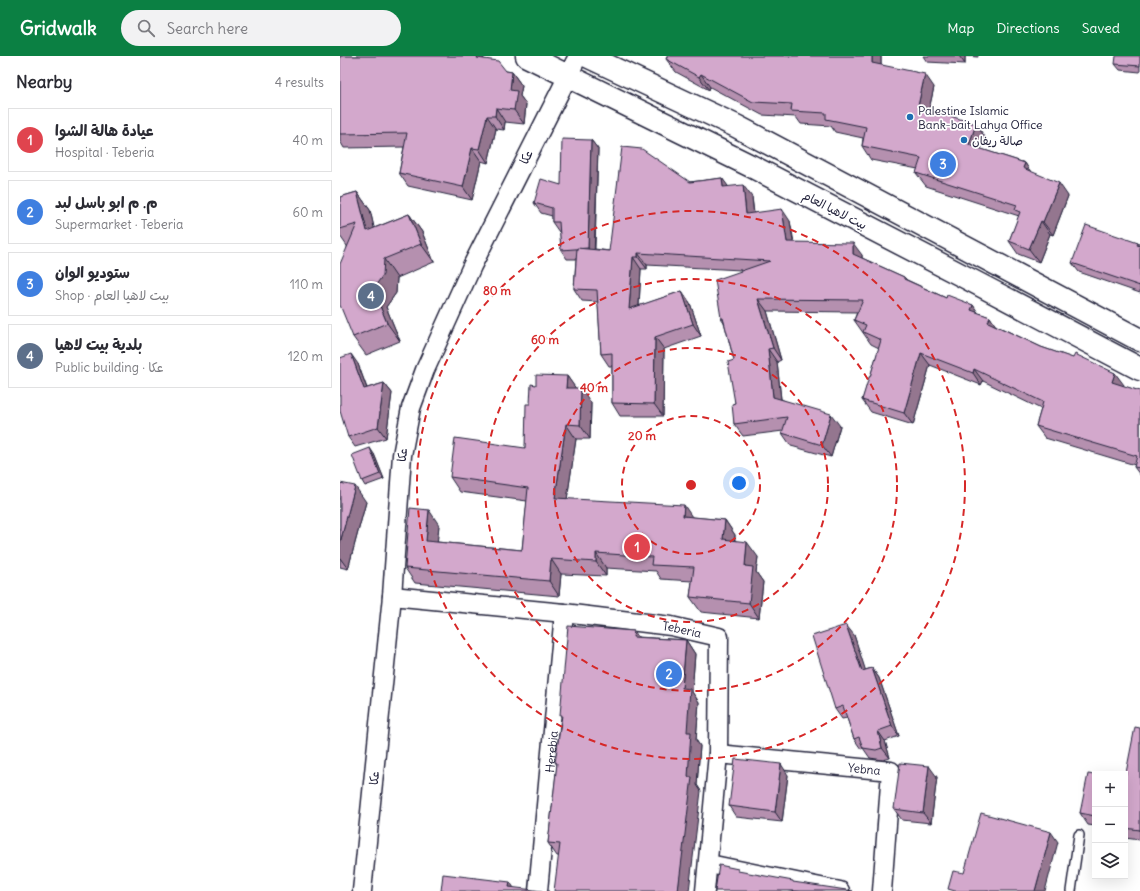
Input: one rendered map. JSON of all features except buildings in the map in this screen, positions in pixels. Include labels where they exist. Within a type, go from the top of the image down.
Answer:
[{"type":"main road","name":"بيت لاهيا العام","points":[[527,56],[758,170],[1140,369]]},
{"type":"main road","points":[[587,56],[736,126],[1140,340]]},
{"type":"street","name":"عكا","points":[[362,891],[392,596],[402,455],[411,408],[425,370],[472,266],[578,56]]},
{"type":"street","name":"Teberia","points":[[392,596],[564,613],[672,626],[719,637],[718,754],[705,891]]},
{"type":"street","name":"Herebia","points":[[538,891],[564,613]]},
{"type":"street","name":"Yebna","points":[[718,754],[891,771],[882,891]]},
{"type":"street","points":[[708,863],[840,891]]},
{"type":"lane","points":[[1071,891],[1079,835]]},
{"type":"place","name":"Palestine Islamic Bank-bait Lahya Office","points":[[910,117]]},
{"type":"place","name":"صالة ريفان","points":[[964,140]]},
{"type":"place","name":"ستوديو الوان","points":[[943,164]]},
{"type":"place","name":"بلدية بيت لاهيا","points":[[371,296]]},
{"type":"place","name":"عيادة هالة الشوا","points":[[637,547]]},
{"type":"place","name":"م. م ابو باسل لبد","points":[[669,674]]}]
